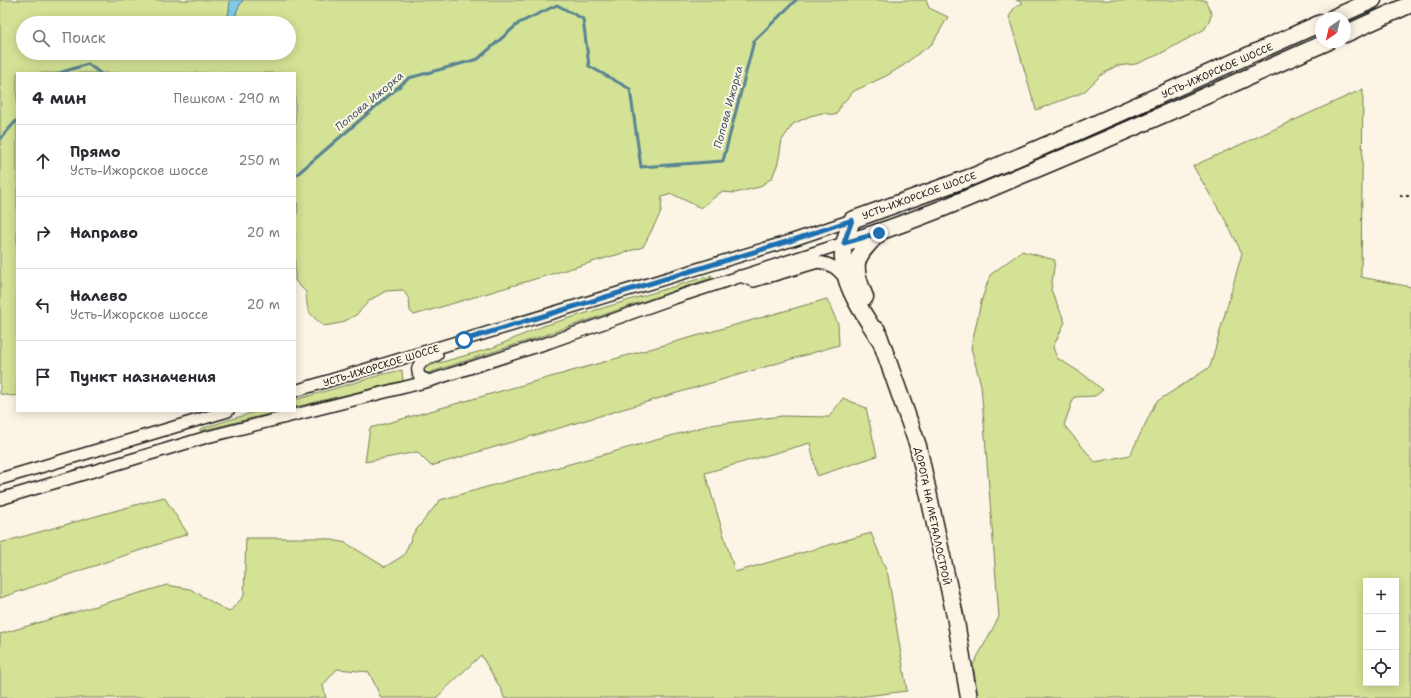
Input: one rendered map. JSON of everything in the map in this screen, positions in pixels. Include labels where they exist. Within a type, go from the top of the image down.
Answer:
[{"type":"street","points":[[1346,12],[1373,0]]},
{"type":"street","points":[[1351,31],[1411,4]]},
{"type":"street","name":"УСТЬ-ИЖОРСКОЕ ШОССЕ","points":[[296,391],[786,242],[852,220],[974,176],[1084,129],[1315,26]]},
{"type":"street","name":"УСТЬ-ИЖОРСКОЕ ШОССЕ","points":[[0,499],[207,437],[429,381],[550,342],[740,276],[879,233],[1086,149],[1315,47]]},
{"type":"street","name":"ДОРОГА НА МЕТАЛЛОСТРОЙ","points":[[852,220],[844,243],[843,252],[846,279],[863,312],[880,340]]},
{"type":"street","name":"ДОРОГА НА МЕТАЛЛОСТРОЙ","points":[[879,233],[861,252],[857,260],[856,270],[859,283],[873,316],[880,340],[918,446],[955,616],[969,698]]},
{"type":"street","name":"УСТЬ-ИЖОРСКОЕ ШОССЕ","points":[[740,276],[754,281],[818,262],[828,263],[835,267],[846,279]]},
{"type":"street","points":[[429,381],[420,377],[418,374],[417,370],[421,362],[454,349],[464,340]]},
{"type":"street","points":[[0,479],[225,412]]},
{"type":"path","points":[[1400,196],[1411,196]]},
{"type":"green space","points":[[0,0],[230,0],[228,16],[16,16],[16,60],[296,60],[296,16],[236,16],[237,10],[243,0],[926,0],[929,8],[948,17],[932,44],[904,65],[886,76],[854,91],[841,105],[836,115],[822,113],[810,116],[793,124],[782,140],[778,163],[772,178],[759,187],[735,193],[721,192],[701,208],[672,194],[662,197],[661,212],[643,247],[414,315],[410,311],[409,299],[403,290],[386,291],[370,300],[356,315],[341,323],[324,326],[309,312],[306,292],[296,282],[296,216],[298,210],[296,200],[296,72],[16,72],[16,395],[0,394]]},
{"type":"green space","points":[[1016,0],[1205,0],[1212,14],[1205,29],[1160,54],[1136,64],[1116,66],[1101,75],[1084,92],[1036,110],[1009,17],[1014,8],[1023,3]]},
{"type":"green space","points":[[1363,89],[1361,277],[1411,287],[1411,698],[978,698],[973,665],[999,617],[981,385],[971,348],[981,302],[990,275],[1022,251],[1055,260],[1051,290],[1065,322],[1053,347],[1057,358],[1083,374],[1103,390],[1095,396],[1074,397],[1064,425],[1095,462],[1130,455],[1156,402],[1210,367],[1242,253],[1228,225],[1193,166]]},
{"type":"green space","points":[[712,275],[711,278],[545,335],[419,376],[412,375],[414,370],[492,348],[543,326]]},
{"type":"green space","points":[[827,299],[838,324],[839,345],[431,466],[417,452],[365,462],[370,428]]},
{"type":"green space","points":[[402,370],[403,381],[296,407],[296,400]]},
{"type":"green space","points":[[843,398],[866,408],[877,456],[817,476],[810,443],[705,473],[735,572],[871,533],[888,575],[907,691],[849,698],[504,698],[502,691],[481,655],[436,698],[381,698],[369,672],[337,669],[323,685],[326,698],[0,698],[0,634],[167,585],[190,589],[229,612],[244,596],[246,538],[323,538],[346,543],[385,567],[404,555],[413,534],[440,500],[710,425],[782,416],[829,417]]},
{"type":"green space","points":[[255,412],[277,412],[200,431],[200,429]]},
{"type":"green space","points":[[164,497],[188,534],[0,598],[0,543]]},
{"type":"water","points":[[230,0],[243,0],[237,10],[236,16],[228,16]]},
{"type":"waterway","name":"Попова Ижорка","points":[[296,175],[409,78],[478,59],[519,23],[557,5],[583,19],[589,66],[630,89],[641,167],[723,161],[754,41],[796,0]]},
{"type":"waterway","name":"Попова Ижорка","points":[[62,72],[88,64],[99,72]]},
{"type":"waterway","name":"Попова Ижорка","points":[[0,139],[16,121]]},
{"type":"route","points":[[464,340],[793,240],[852,220],[844,243],[879,233]]}]
